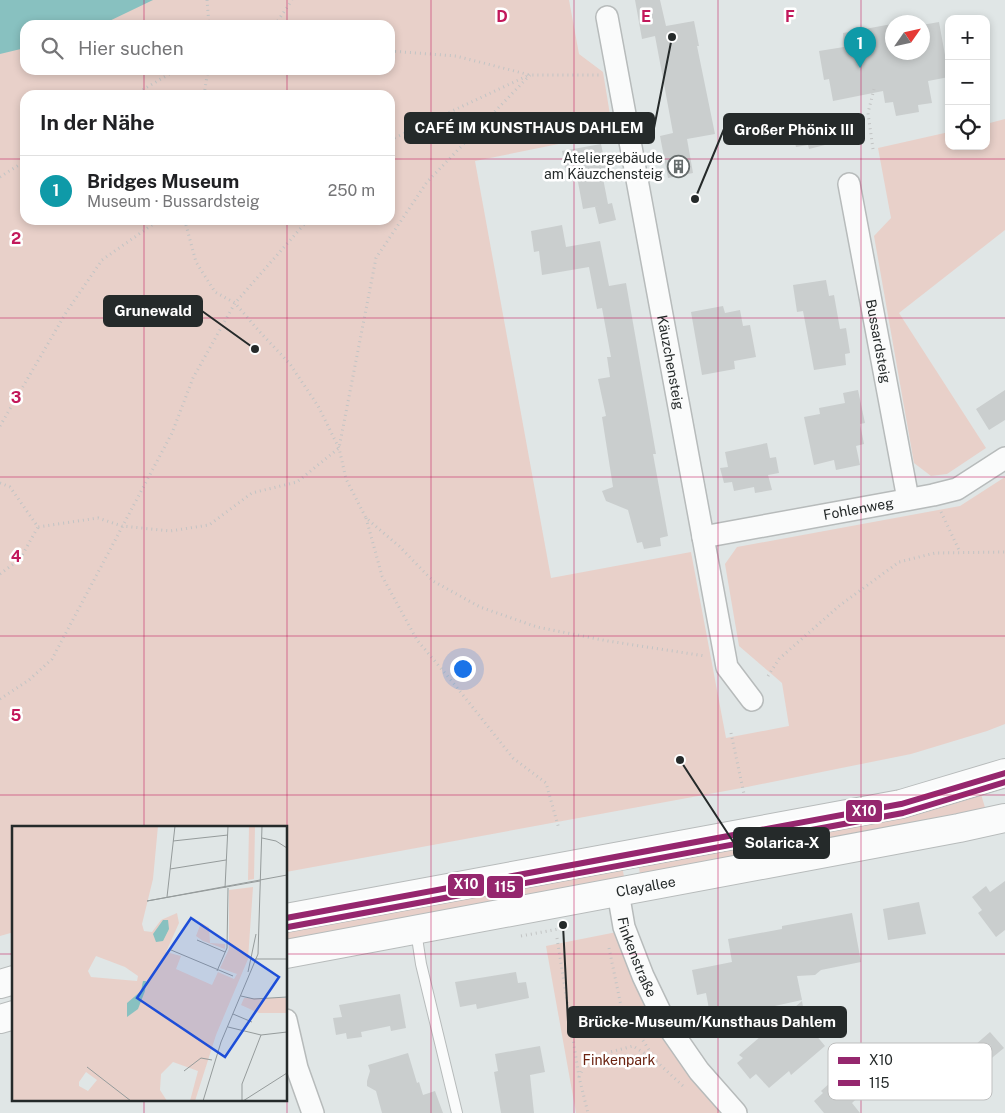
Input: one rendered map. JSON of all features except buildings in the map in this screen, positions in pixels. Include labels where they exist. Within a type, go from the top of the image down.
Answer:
[{"type":"main road","points":[[288,918],[901,804],[1005,772]]},
{"type":"main road","name":"Clayallee","points":[[288,954],[1005,818]]},
{"type":"street","name":"Käuzchensteig","points":[[607,17],[728,667],[752,700]]},
{"type":"street","name":"Bussardsteig","points":[[849,184],[908,499]]},
{"type":"street","name":"Fohlenweg","points":[[704,537],[957,489],[1005,458]]},
{"type":"street","name":"Finkenstraße","points":[[618,892],[624,927],[642,976],[665,1022],[699,1071],[736,1113]]},
{"type":"street","points":[[288,1029],[297,1068],[313,1113]]},
{"type":"lane","points":[[415,929],[421,964],[457,1113]]},
{"type":"path","points":[[207,0],[209,20]]},
{"type":"path","points":[[278,20],[292,0]]},
{"type":"path","points":[[395,51],[456,56],[530,75],[606,75]]},
{"type":"path","points":[[142,90],[168,75]]},
{"type":"path","points":[[205,90],[207,75]]},
{"type":"path","points":[[395,138],[530,75]]},
{"type":"path","points":[[38,527],[98,518],[122,526],[170,531],[209,525],[252,493],[297,482],[339,448],[376,258],[427,182],[530,75]]},
{"type":"path","points":[[873,149],[868,112],[874,89]]},
{"type":"path","points":[[0,177],[20,164]]},
{"type":"path","points":[[0,426],[67,311],[102,260],[152,225]]},
{"type":"path","points":[[186,225],[196,262],[216,292],[235,303],[290,364],[318,406],[339,448],[346,479],[366,518],[382,576],[417,640],[513,758],[546,783],[559,829]]},
{"type":"path","points":[[0,699],[29,680],[52,659],[172,432],[193,378],[235,303],[304,225]]},
{"type":"path","points":[[0,483],[10,487],[38,527]]},
{"type":"path","points":[[940,510],[960,552]]},
{"type":"path","points":[[366,518],[399,546],[433,581],[480,607],[537,627],[608,641],[713,657]]},
{"type":"path","points":[[0,574],[20,559],[38,527]]},
{"type":"path","points":[[768,676],[779,659],[839,606],[899,562],[935,553],[1005,552]]},
{"type":"path","points":[[731,733],[744,794]]},
{"type":"path","points":[[557,938],[579,1077],[588,1113]]},
{"type":"path","points":[[579,1077],[588,1058],[633,1046],[656,1061]]},
{"type":"green space","points":[[0,0],[569,0],[579,54],[603,72],[613,133],[475,161],[551,578],[691,552],[726,738],[789,726],[782,683],[739,646],[725,564],[737,547],[960,506],[1005,477],[1005,724],[911,754],[747,787],[288,872],[288,826],[12,826],[12,933],[0,936]]},
{"type":"green space","points":[[1005,119],[1005,230],[899,313],[986,448],[947,474],[931,476],[914,463],[874,236],[891,218],[878,148],[945,133],[945,150],[990,150],[990,123]]},
{"type":"green space","points":[[980,791],[987,814],[641,879],[638,863]]},
{"type":"green space","points":[[622,866],[625,882],[288,944],[288,927]]},
{"type":"green space","name":"Finkenpark","points":[[617,932],[724,1113],[576,1113],[546,946]]},
{"type":"water","points":[[0,0],[153,0],[111,20],[20,20],[20,49],[0,54]]},
{"type":"transit line","name":"X10","points":[[288,918],[901,804],[1005,773]]},
{"type":"transit line","name":"115","points":[[288,927],[903,813],[1005,782]]},
{"type":"place","name":"CAFÉ IM KUNSTHAUS DAHLEM","points":[[672,37]]},
{"type":"place","name":"Bridges Museum","points":[[860,68]]},
{"type":"place","name":"Ateliergebäude am Käuzchensteig","points":[[679,166]]},
{"type":"place","name":"Großer Phönix III","points":[[695,199]]},
{"type":"place","name":"Grunewald","points":[[255,349]]},
{"type":"place","name":"Solarica-X","points":[[680,760]]},
{"type":"place","name":"Brücke-Museum/Kunsthaus Dahlem","points":[[563,925]]}]
